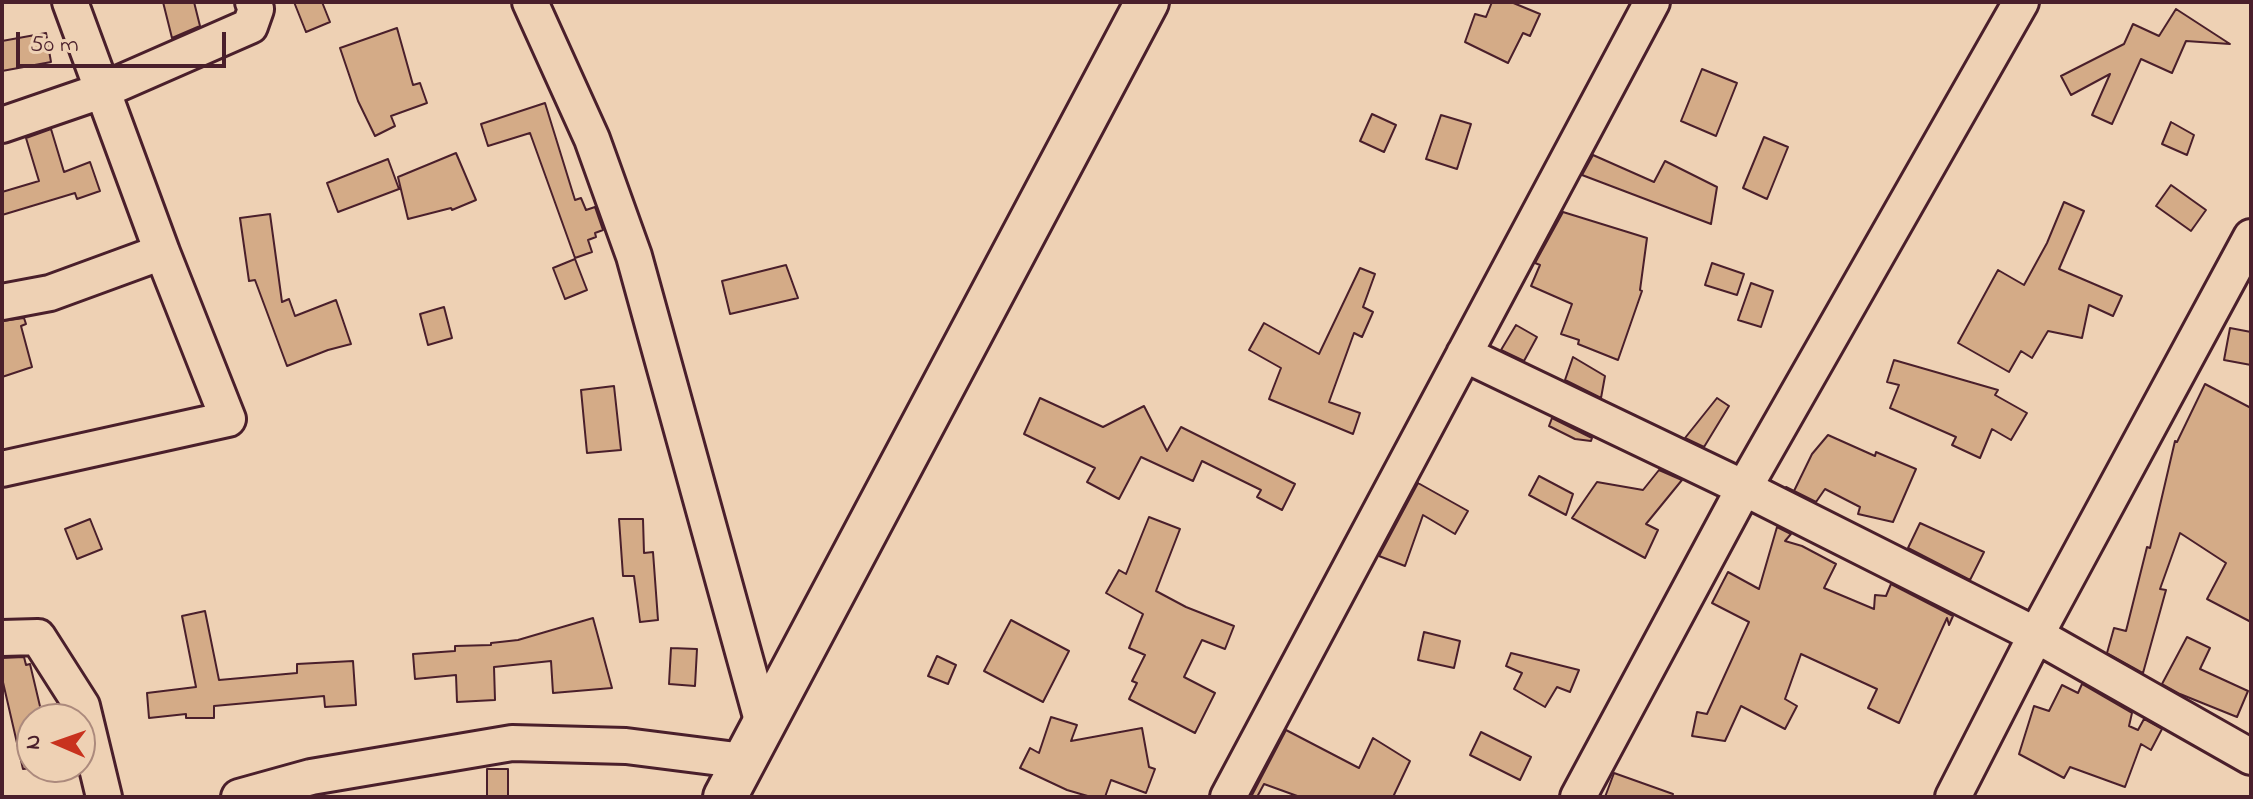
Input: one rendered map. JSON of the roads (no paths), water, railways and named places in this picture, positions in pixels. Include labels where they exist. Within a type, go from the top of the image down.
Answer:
[{"type":"main road","points":[[725,797],[1147,2]]},
{"type":"street","points":[[2,469],[228,419],[162,252],[70,2]]},
{"type":"street","points":[[2,125],[104,90],[250,26],[256,9],[253,2]]},
{"type":"street","points":[[530,2],[592,139],[634,256],[763,724]]},
{"type":"street","points":[[1228,797],[1652,2]]},
{"type":"street","points":[[1578,797],[1744,488],[2021,2]]},
{"type":"street","points":[[1953,797],[2036,635],[2251,237]]},
{"type":"street","points":[[2,302],[50,293],[162,252]]},
{"type":"street","points":[[1464,354],[1744,488],[2036,635],[2251,757]]},
{"type":"street","points":[[2,638],[38,637],[82,706],[104,797]]},
{"type":"street","points":[[239,797],[311,777],[512,743],[626,746],[744,761]]}]
